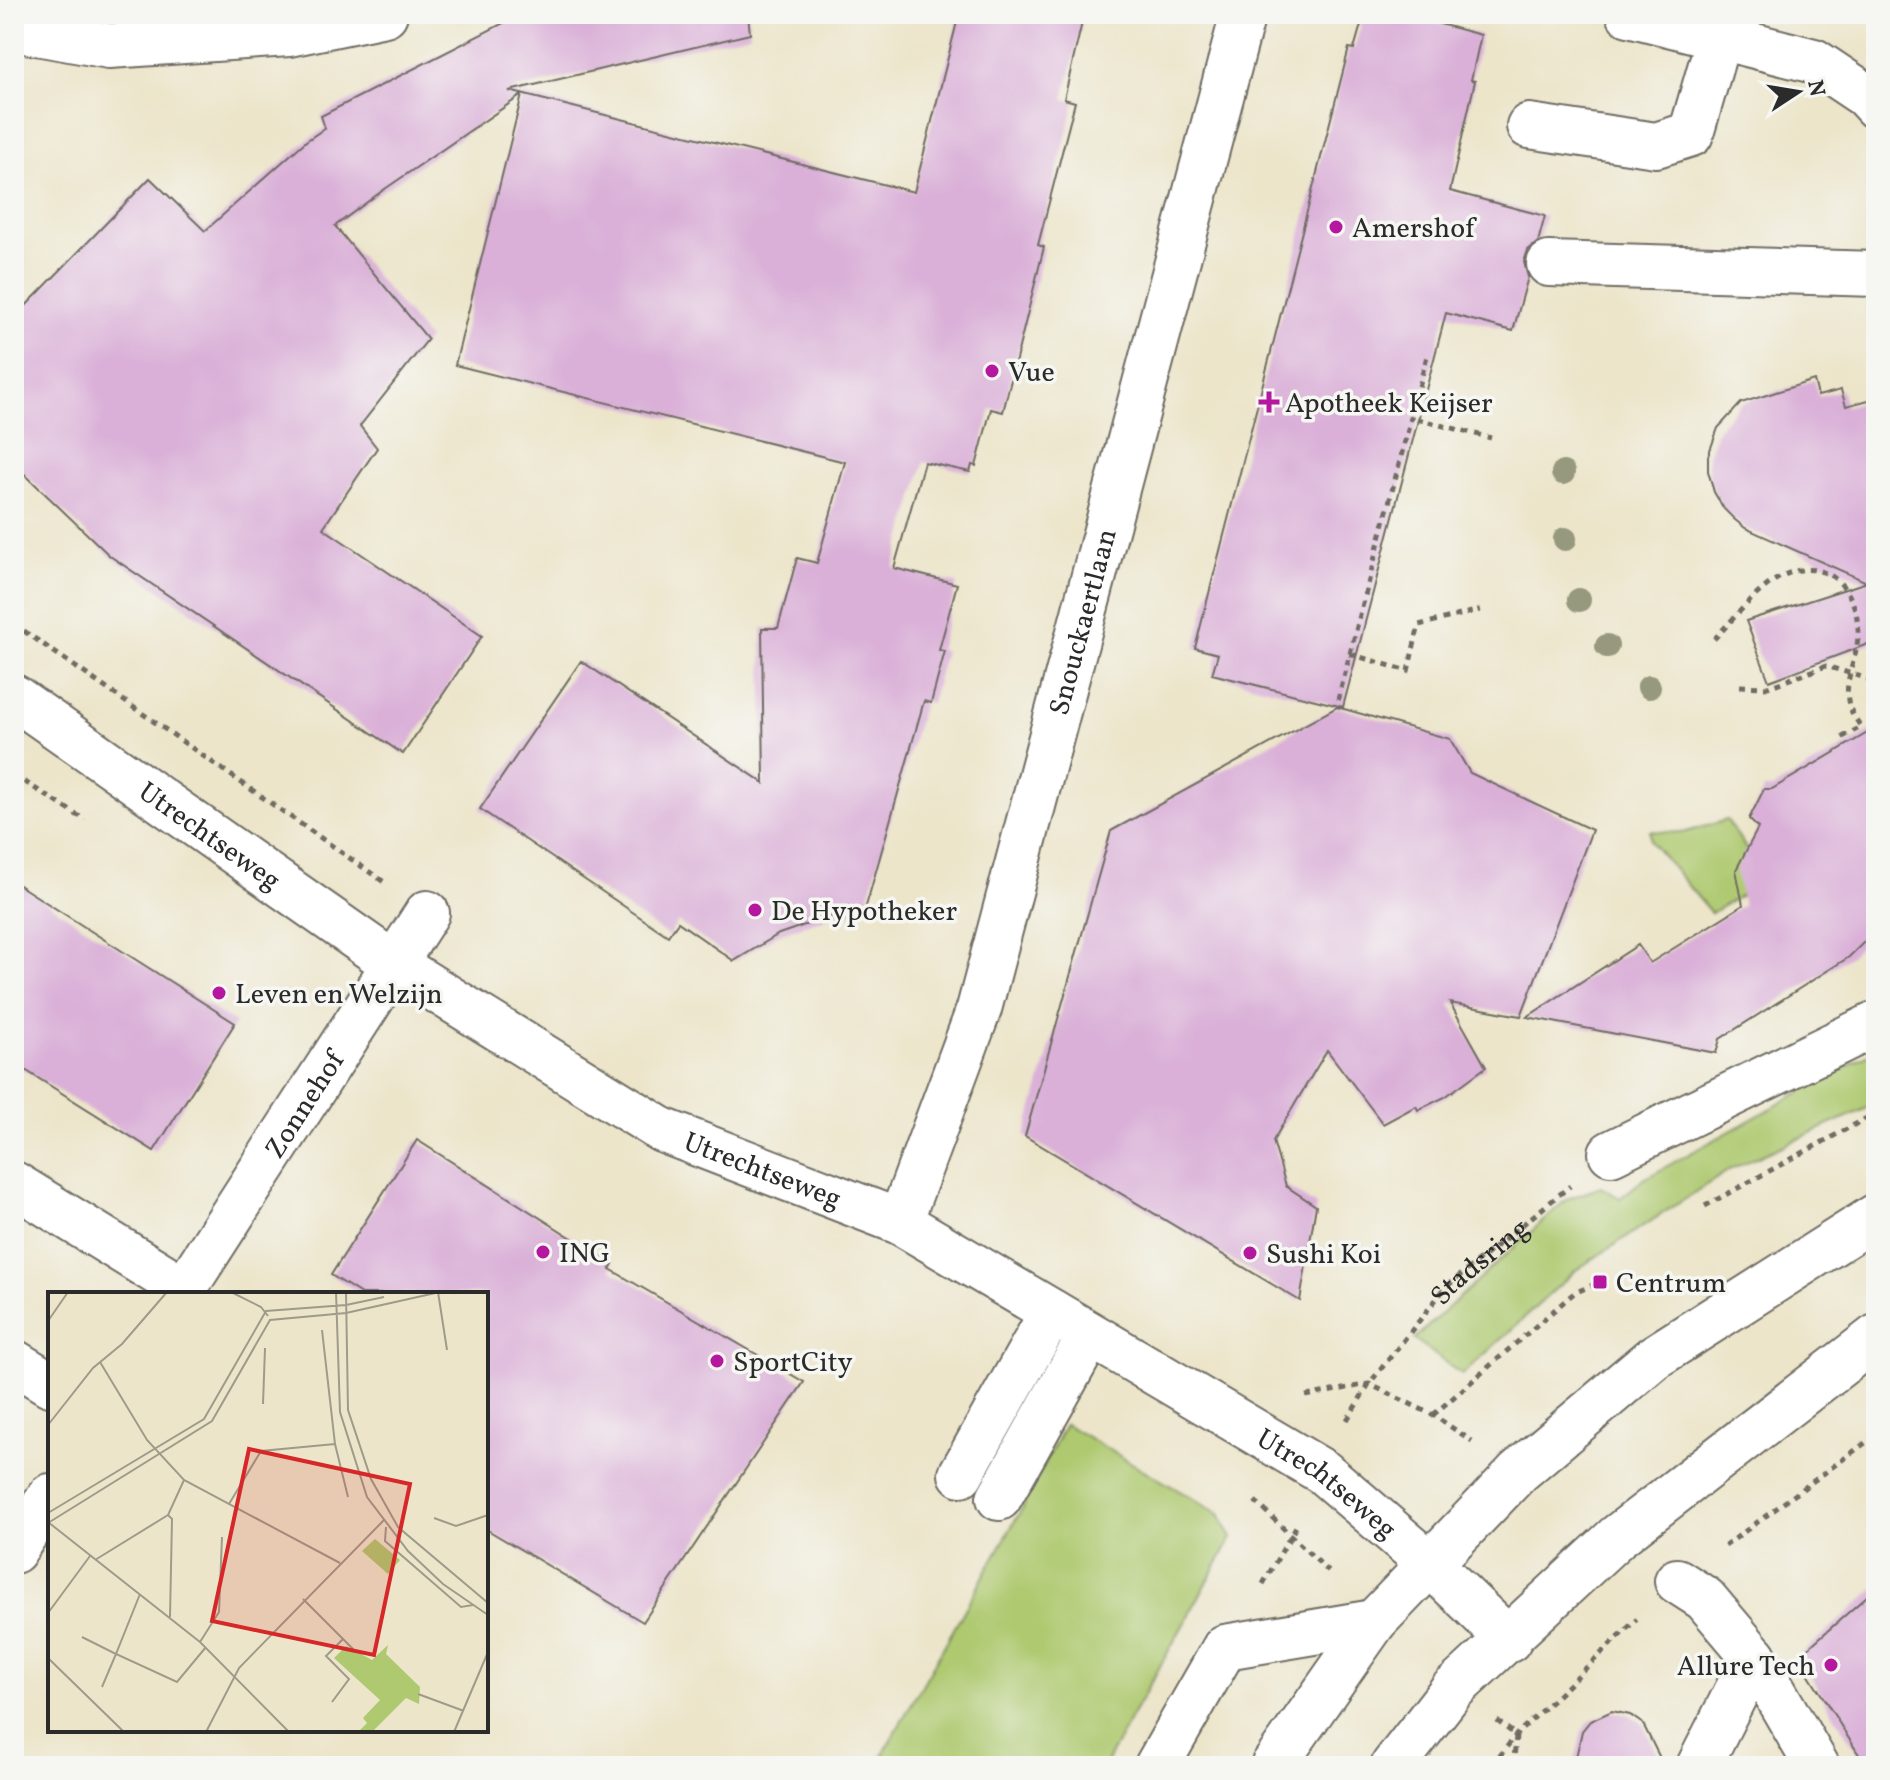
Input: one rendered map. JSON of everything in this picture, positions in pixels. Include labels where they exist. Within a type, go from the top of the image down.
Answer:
[{"type":"street","points":[[14,29],[109,46],[289,34],[385,14]]},
{"type":"street","name":"Snouckaertlaan","points":[[900,1222],[979,1009],[1243,14]]},
{"type":"street","points":[[1629,14],[1814,61],[1865,95],[1876,107]]},
{"type":"street","points":[[1529,126],[1656,145],[1691,134],[1719,37]]},
{"type":"street","points":[[1549,264],[1876,274]]},
{"type":"street","name":"Utrechtseweg","points":[[14,697],[394,964],[662,1130],[900,1222],[1323,1472],[1429,1563],[1509,1640]]},
{"type":"street","name":"Zonnehof","points":[[182,1292],[427,913]]},
{"type":"street","points":[[1611,1153],[1876,1024]]},
{"type":"street","points":[[14,1184],[182,1292]]},
{"type":"street","points":[[1273,1766],[1374,1622],[1518,1472],[1653,1358],[1876,1216]]},
{"type":"street","points":[[961,1474],[1052,1312]]},
{"type":"street","points":[[999,1498],[1090,1335]]},
{"type":"street","points":[[1393,1766],[1452,1690],[1617,1537],[1876,1337]]},
{"type":"street","points":[[14,1362],[48,1383]]},
{"type":"street","points":[[14,1551],[48,1499]]},
{"type":"street","points":[[1677,1581],[1705,1599],[1754,1657],[1817,1766]]},
{"type":"street","points":[[1157,1766],[1225,1647],[1374,1622]]},
{"type":"street","points":[[1699,1766],[1754,1657]]},
{"type":"path","points":[[1338,700],[1428,352]]},
{"type":"path","points":[[1417,419],[1491,438]]},
{"type":"path","points":[[1714,639],[1767,585],[1781,575],[1811,569],[1833,577],[1848,593],[1854,606],[1858,632],[1848,700],[1861,727],[1841,738]]},
{"type":"path","points":[[1350,654],[1408,671],[1419,625],[1480,610]]},
{"type":"path","points":[[1740,686],[1768,687],[1826,666],[1868,679],[1876,694]]},
{"type":"path","points":[[1705,1206],[1876,1113]]},
{"type":"path","name":"Stadsring","points":[[1225,1647],[1291,1537],[1343,1427],[1369,1384],[1446,1287],[1611,1153]]},
{"type":"path","points":[[1433,1415],[1574,1293],[1600,1282]]},
{"type":"path","points":[[1492,1766],[1516,1735],[1677,1581],[1876,1435]]},
{"type":"path","points":[[1510,1766],[1514,1759],[1516,1735]]},
{"type":"path","points":[[1514,1759],[1525,1766]]},
{"type":"green space","points":[[1727,820],[1767,880],[1711,913],[1651,842],[1650,831],[1683,833]]},
{"type":"green space","points":[[1876,1050],[1876,1104],[1731,1169],[1576,1270],[1462,1375],[1414,1339],[1567,1199],[1601,1187],[1620,1198],[1644,1179]]},
{"type":"green space","points":[[1065,1424],[1219,1514],[1232,1538],[1104,1766],[905,1766],[883,1754],[1020,1512]]},
{"type":"building","points":[[521,14],[748,14],[750,34],[509,91],[914,192],[959,14],[1084,14],[1064,99],[1075,102],[1038,245],[1044,247],[1003,412],[991,409],[976,466],[972,465],[970,472],[924,462],[894,568],[957,584],[939,650],[945,651],[931,703],[924,701],[865,910],[828,917],[779,934],[734,961],[678,922],[668,936],[480,809],[581,661],[764,783],[762,628],[778,628],[797,558],[817,563],[845,462],[455,365],[522,95],[335,226],[428,339],[360,426],[377,448],[323,528],[482,636],[403,754],[110,556],[14,464],[14,318],[150,178],[205,231],[306,141],[325,128],[321,116]]},
{"type":"building","points":[[1364,14],[1402,14],[1481,35],[1471,80],[1475,81],[1450,191],[1545,216],[1538,242],[1528,250],[1524,262],[1528,277],[1513,331],[1446,313],[1343,707],[1212,674],[1218,654],[1195,648],[1349,48],[1354,49]]},
{"type":"building","points":[[1814,380],[1818,396],[1841,390],[1846,406],[1876,398],[1876,641],[1769,681],[1746,621],[1867,582],[1745,528],[1724,509],[1714,492],[1708,471],[1708,456],[1718,428],[1741,403]]},
{"type":"building","points":[[1337,707],[1450,739],[1470,773],[1592,830],[1521,1016],[1450,1003],[1486,1067],[1445,1097],[1418,1110],[1416,1106],[1383,1124],[1327,1050],[1273,1141],[1286,1186],[1316,1206],[1300,1301],[1025,1136],[1111,831]]},
{"type":"building","points":[[1876,728],[1876,930],[1849,957],[1720,1039],[1716,1053],[1527,1017],[1638,945],[1650,963],[1743,905],[1736,870],[1758,828],[1749,819],[1764,789],[1772,789]]},
{"type":"building","points":[[14,882],[235,1023],[154,1151],[14,1063]]},
{"type":"building","points":[[417,1140],[613,1264],[610,1269],[804,1382],[643,1622],[488,1530],[488,1292],[358,1292],[331,1275]]},
{"type":"building","points":[[1876,1588],[1876,1766],[1866,1766],[1798,1657]]},
{"type":"building","points":[[1612,1711],[1630,1715],[1643,1724],[1664,1766],[1574,1766],[1582,1731],[1590,1721]]},
{"type":"place","name":"Amershof","points":[[1336,227]]},
{"type":"place","name":"Vue","points":[[992,371]]},
{"type":"place","name":"Apotheek Keijser","points":[[1269,402]]},
{"type":"place","name":"De Hypotheker","points":[[755,910]]},
{"type":"place","name":"Leven en Welzijn","points":[[219,993]]},
{"type":"place","name":"ING","points":[[543,1252]]},
{"type":"place","name":"Sushi Koi","points":[[1250,1253]]},
{"type":"place","name":"Centrum","points":[[1600,1282]]},
{"type":"place","name":"SportCity","points":[[717,1361]]},
{"type":"place","name":"Allure Tech","points":[[1831,1665]]}]
